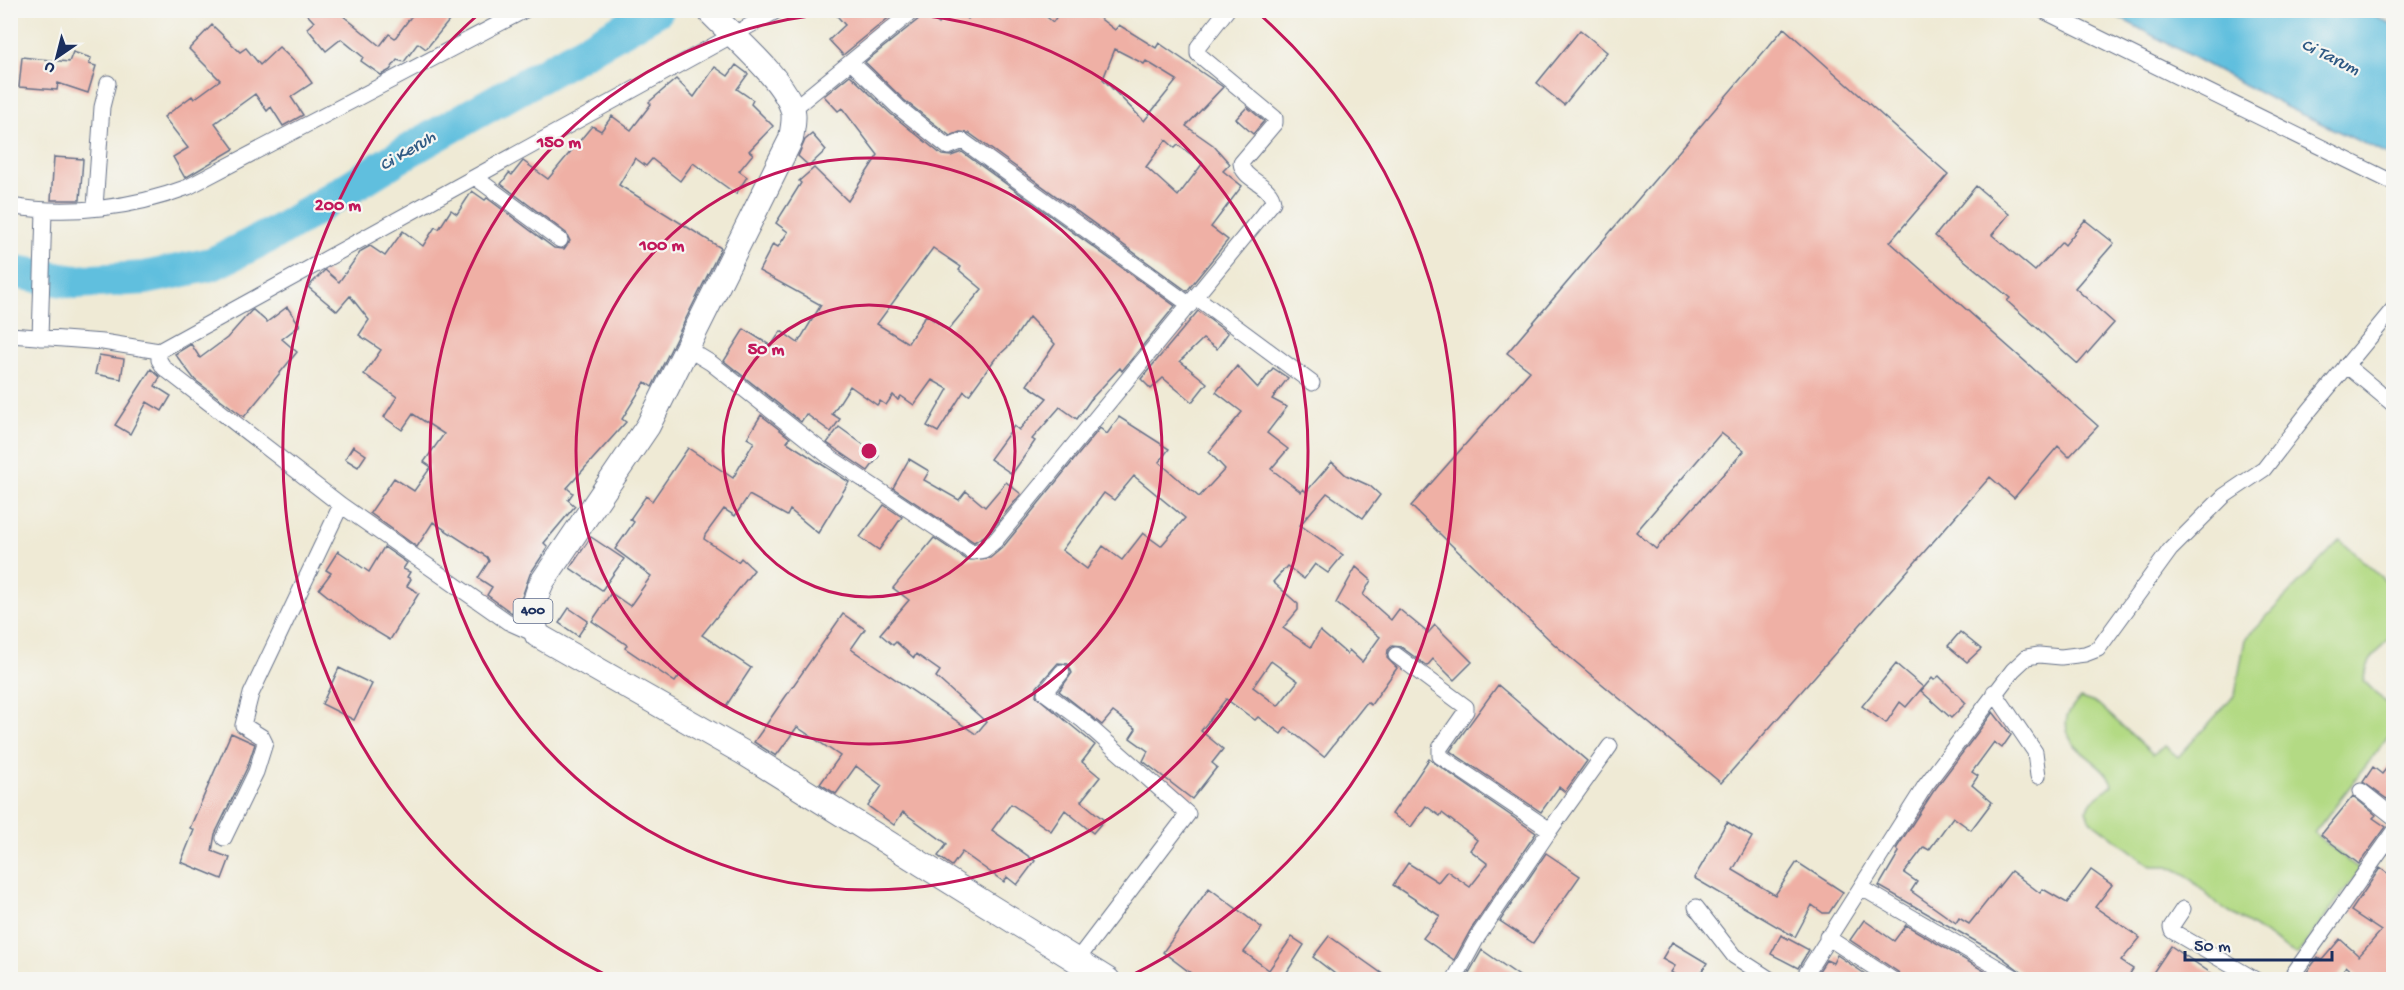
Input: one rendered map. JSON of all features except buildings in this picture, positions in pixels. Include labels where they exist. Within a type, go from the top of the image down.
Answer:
[{"type":"main road","points":[[710,14],[763,66],[793,109]]},
{"type":"main road","name":"400","points":[[793,109],[791,139],[648,426],[542,582],[534,598],[533,615],[537,635],[546,643],[744,753],[1108,980]]},
{"type":"street","points":[[10,206],[44,212],[95,207],[158,198],[188,187],[475,39],[525,10]]},
{"type":"street","points":[[10,335],[40,332],[159,351],[778,10]]},
{"type":"street","points":[[793,109],[914,10]]},
{"type":"street","points":[[688,349],[711,363],[831,458],[972,552],[984,550],[995,541],[1273,202],[1270,193],[1243,171],[1241,163],[1275,123],[1275,118],[1198,54],[1198,47],[1227,10]]},
{"type":"street","points":[[2042,10],[2394,183]]},
{"type":"street","points":[[852,63],[874,81],[898,107],[948,147],[963,141],[1312,383]]},
{"type":"street","points":[[95,207],[102,107],[108,83]]},
{"type":"street","points":[[476,178],[560,240]]},
{"type":"street","points":[[40,332],[44,212]]},
{"type":"street","points":[[1802,980],[1827,937],[1862,888],[1924,786],[1994,692],[2027,657],[2039,655],[2061,657],[2085,654],[2098,649],[2170,550],[2224,496],[2264,469],[2394,308]]},
{"type":"street","points":[[159,351],[159,360],[164,368],[340,505],[508,622],[537,635]]},
{"type":"street","points":[[2346,365],[2394,405]]},
{"type":"street","points":[[224,838],[256,772],[265,743],[262,737],[243,725],[251,694],[340,505]]},
{"type":"street","points":[[1396,655],[1466,707],[1466,711],[1440,748],[1440,756],[1550,830]]},
{"type":"street","points":[[1062,672],[1045,693],[1082,720],[1188,814],[1077,960]]},
{"type":"street","points":[[1994,692],[2035,752],[2038,776]]},
{"type":"street","points":[[1454,980],[1478,936],[1550,830],[1611,746]]},
{"type":"street","points":[[2361,791],[2394,817]]},
{"type":"street","points":[[2289,980],[2394,832]]},
{"type":"street","points":[[1862,888],[2019,980]]},
{"type":"street","points":[[1696,907],[1734,956],[1771,980]]},
{"type":"street","points":[[2183,909],[2171,927],[2172,931],[2246,977]]},
{"type":"street","points":[[1827,937],[1893,980]]},
{"type":"green space","points":[[2340,540],[2393,588],[2393,633],[2370,660],[2363,680],[2393,710],[2393,731],[2314,833],[2360,870],[2297,955],[2217,904],[2185,874],[2168,866],[2151,866],[2089,819],[2086,810],[2091,802],[2112,785],[2101,768],[2070,739],[2067,717],[2080,698],[2098,704],[2153,754],[2165,746],[2178,757],[2235,695],[2245,639]]},
{"type":"water","name":"Ci Tarum","points":[[2107,11],[2366,11],[2393,25],[2393,157],[2284,106]]},
{"type":"waterway","name":"Ci Keruh","points":[[10,271],[75,282],[145,278],[212,264],[281,230],[408,151],[657,10]]}]
